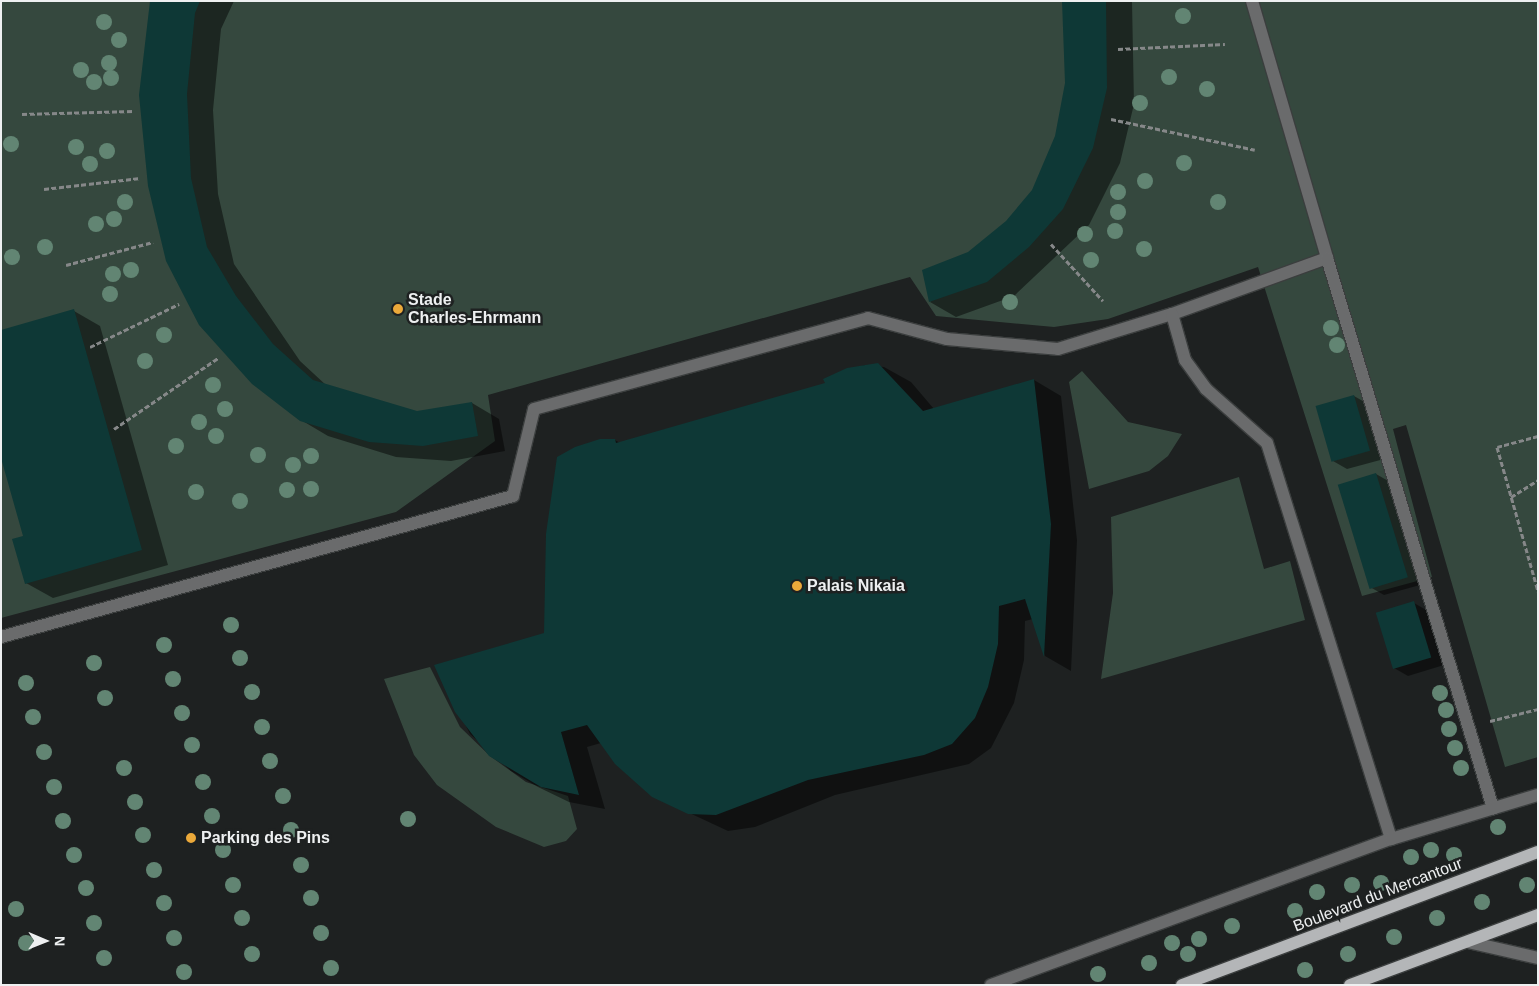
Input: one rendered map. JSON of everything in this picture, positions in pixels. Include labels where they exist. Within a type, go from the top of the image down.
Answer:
[{"type":"main road","name":"Boulevard du Mercantour","points":[[1196,985],[1230,970],[1538,852]]},
{"type":"main road","points":[[1350,985],[1538,914]]},
{"type":"main road","name":"Boulevard du Mercantour","points":[[1182,985],[1230,970]]},
{"type":"lane","points":[[1252,1],[1327,258],[1493,808]]},
{"type":"lane","points":[[1,637],[513,496],[534,409],[868,318],[947,338],[1058,349],[1172,314],[1327,258]]},
{"type":"lane","points":[[1172,314],[1185,360],[1206,389],[1267,443],[1390,839]]},
{"type":"lane","points":[[991,985],[1390,839],[1538,795]]},
{"type":"lane","points":[[1468,942],[1538,958]]},
{"type":"path","points":[[1118,49],[1226,44]]},
{"type":"path","points":[[22,114],[134,111]]},
{"type":"path","points":[[1111,119],[1255,150]]},
{"type":"path","points":[[44,189],[140,178]]},
{"type":"path","points":[[66,265],[153,242]]},
{"type":"path","points":[[1051,244],[1103,301]]},
{"type":"path","points":[[90,347],[179,304]]},
{"type":"path","points":[[114,429],[218,358]]},
{"type":"path","points":[[1538,436],[1498,447],[1538,591]]},
{"type":"path","points":[[1511,498],[1538,480]]},
{"type":"path","points":[[1469,728],[1538,709]]},
{"type":"green space","name":"Stade Charles-Ehrmann","points":[[1,1],[1538,1],[1538,757],[1505,767],[1406,425],[1393,429],[1432,577],[1362,596],[1258,267],[1108,319],[1054,327],[936,316],[910,277],[488,395],[495,441],[396,512],[1,618]]},
{"type":"green space","points":[[1082,371],[1128,422],[1182,434],[1168,456],[1149,471],[1089,489],[1069,382]]},
{"type":"green space","points":[[1239,477],[1264,569],[1290,561],[1305,620],[1101,679],[1113,593],[1111,517]]},
{"type":"green space","points":[[430,667],[460,727],[490,756],[526,782],[568,796],[577,829],[566,841],[544,847],[496,827],[437,785],[414,755],[384,679]]},
{"type":"building","points":[[150,1],[200,1],[195,13],[187,94],[191,178],[207,247],[236,296],[273,344],[313,380],[417,411],[472,402],[478,436],[423,446],[369,442],[300,421],[252,384],[199,325],[166,261],[148,186],[139,95]]},
{"type":"building","points":[[1062,1],[1106,1],[1107,88],[1093,148],[1063,209],[1029,247],[987,282],[929,302],[922,270],[968,252],[1006,221],[1032,190],[1055,136],[1065,83]]},
{"type":"building","points":[[74,309],[142,550],[25,584],[12,539],[23,536],[1,458],[1,330]]},
{"type":"building","name":"Palais Nikaia","points":[[878,363],[923,411],[1034,379],[1051,524],[1044,657],[1025,599],[999,606],[998,644],[988,687],[975,718],[952,744],[924,755],[808,780],[716,815],[688,814],[652,797],[615,764],[587,725],[561,732],[579,795],[541,787],[489,756],[455,712],[434,665],[544,633],[546,534],[557,457],[575,447],[600,439],[615,439],[616,443],[825,383],[823,379],[847,368]]},
{"type":"building","points":[[1354,395],[1370,451],[1332,462],[1316,406]]},
{"type":"building","points":[[1376,473],[1408,577],[1370,589],[1338,485]]},
{"type":"building","points":[[1414,601],[1431,657],[1393,669],[1376,613]]},
{"type":"place","name":"Stade Charles-Ehrmann","points":[[398,309]]},
{"type":"place","name":"Palais Nikaia","points":[[797,586]]},
{"type":"place","name":"Parking des Pins","points":[[191,838]]}]
